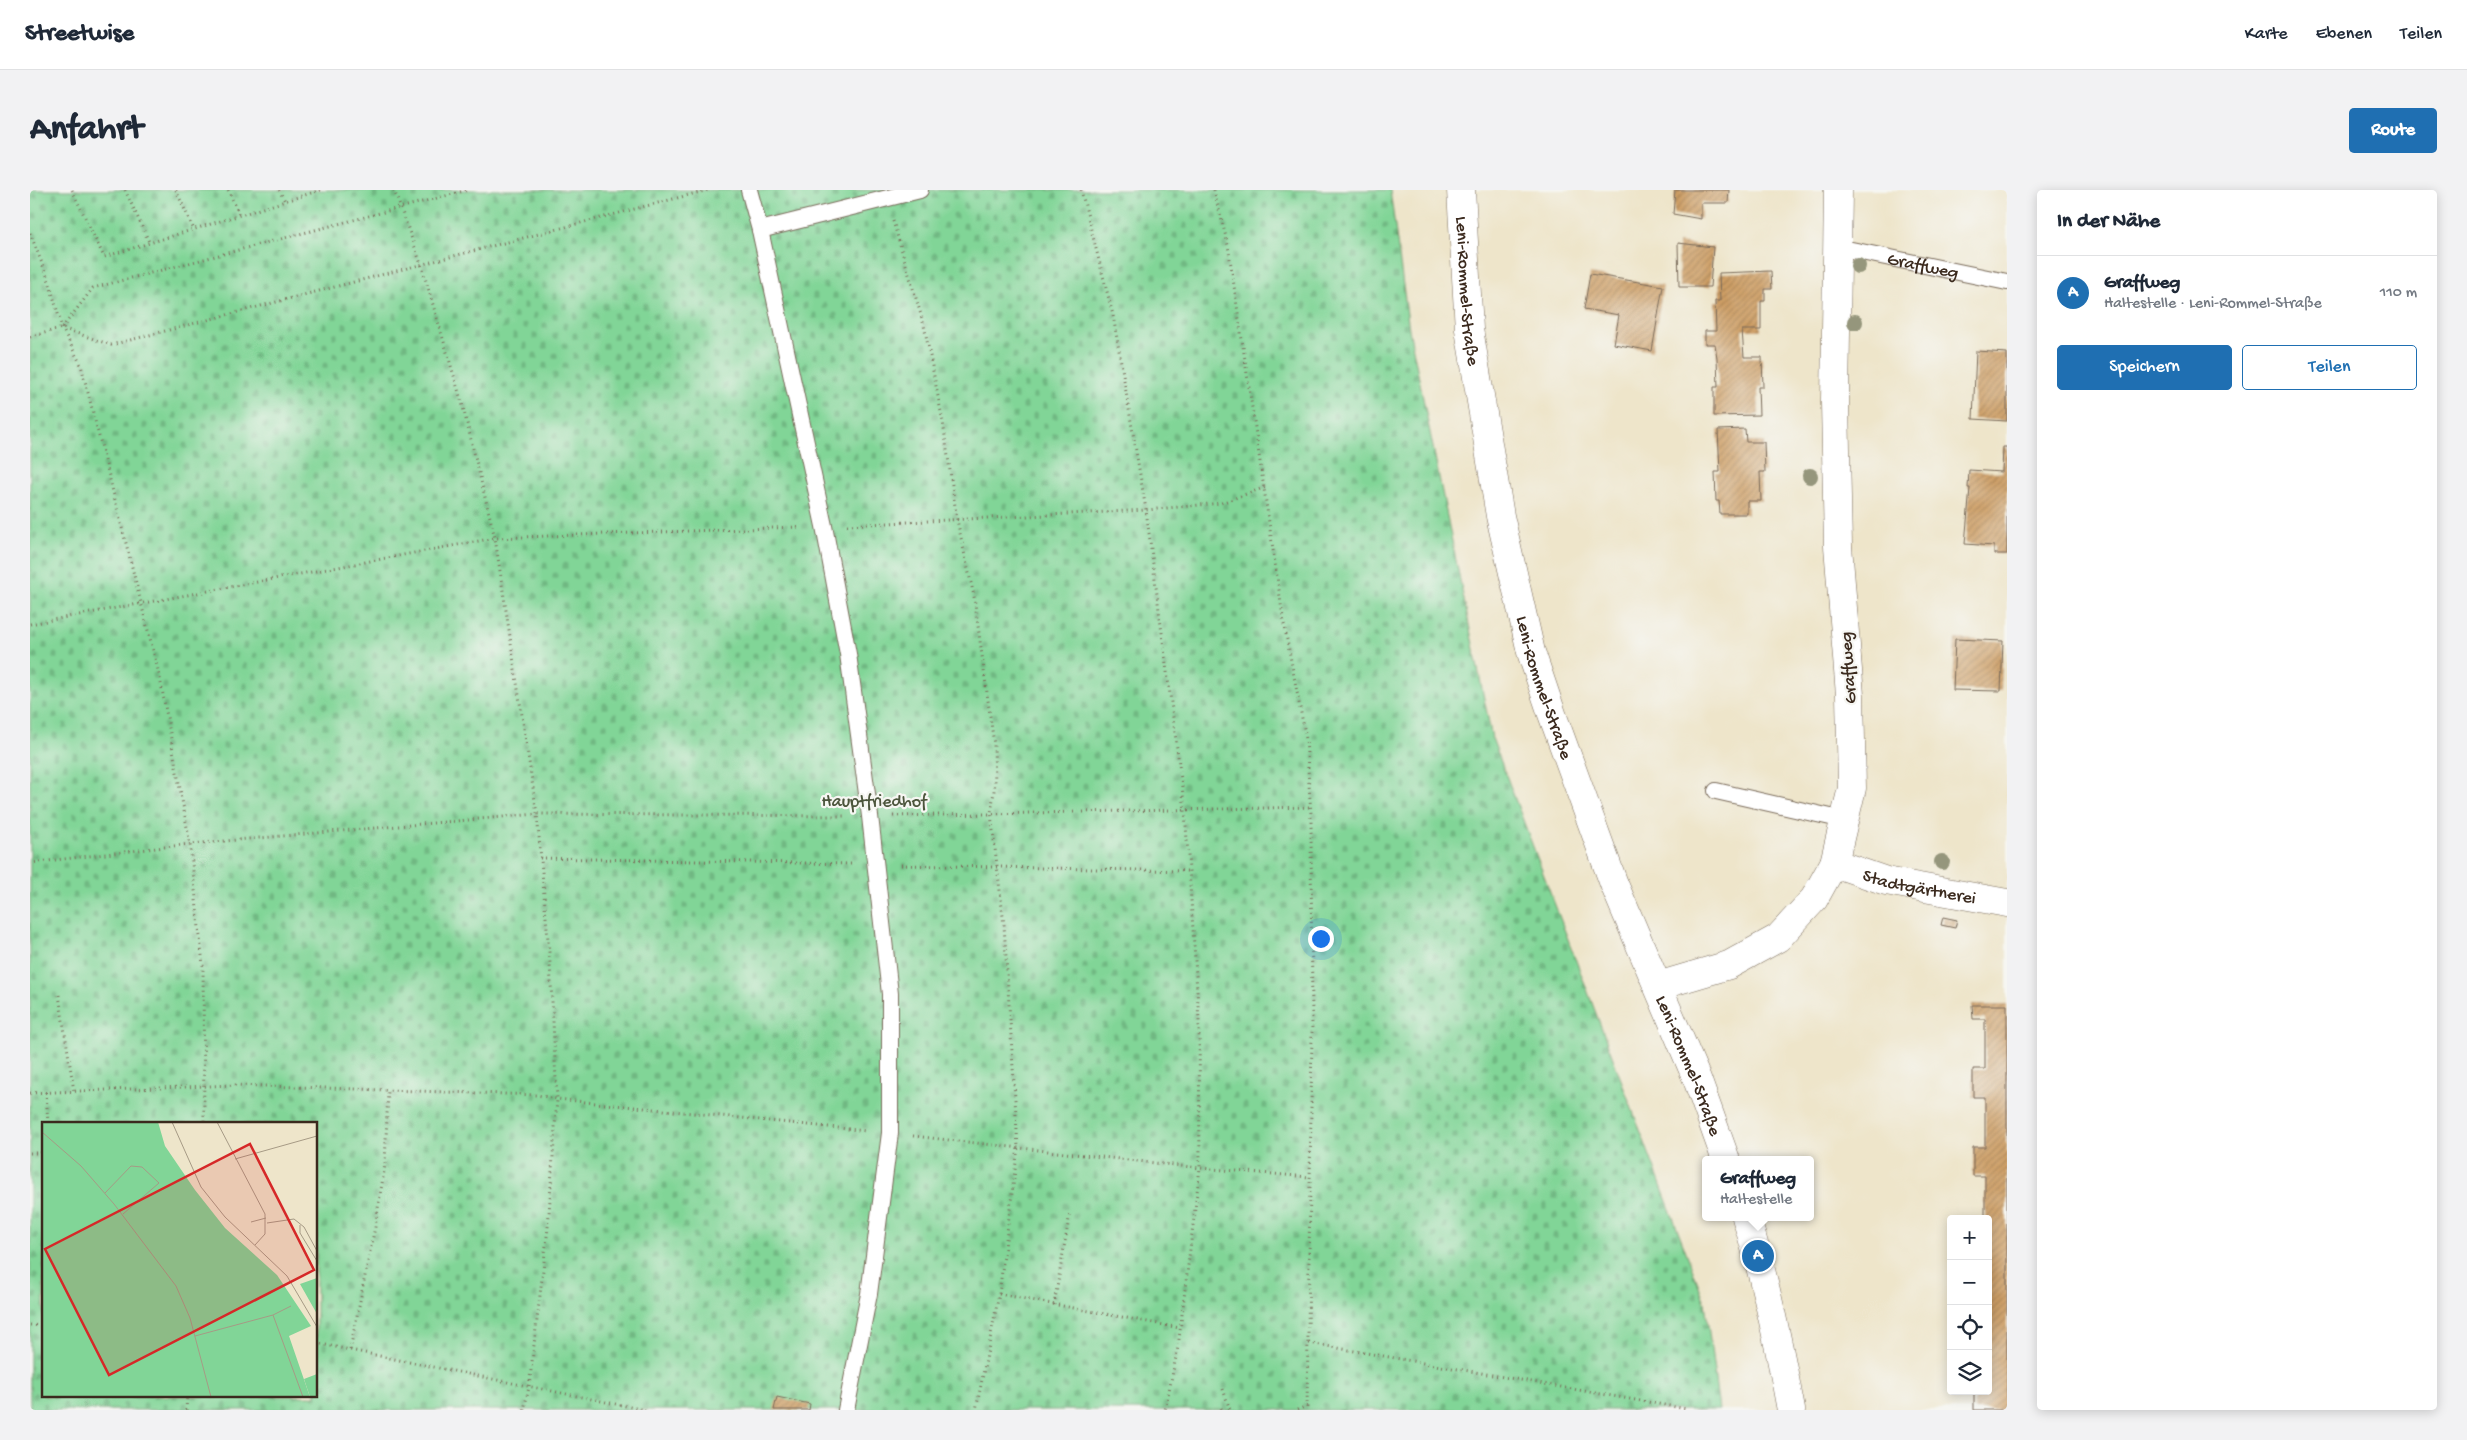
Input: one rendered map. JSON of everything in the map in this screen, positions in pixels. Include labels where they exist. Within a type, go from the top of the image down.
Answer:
[{"type":"main road","name":"Leni-Rommel-Straße","points":[[1461,190],[1469,329],[1500,516],[1525,626],[1552,714],[1608,867],[1696,1079],[1725,1156]]},
{"type":"main road","name":"Graffweg","points":[[1658,986],[1729,965],[1778,938],[1814,899],[1834,863],[1852,788],[1850,695],[1838,546],[1835,402],[1838,190]]},
{"type":"main road","name":"Stadtgärtnerei","points":[[1834,863],[1886,881],[2007,903]]},
{"type":"main road","points":[[1747,1221],[1777,1334],[1791,1410]]},
{"type":"lane","points":[[749,190],[760,230],[824,526],[848,654],[870,816],[890,994],[890,1133],[869,1294],[846,1410]]},
{"type":"lane","points":[[760,230],[920,190]]},
{"type":"lane","name":"Graffweg","points":[[1837,247],[2007,282]]},
{"type":"lane","points":[[1716,791],[1844,820]]},
{"type":"path","points":[[72,190],[104,257],[321,190]]},
{"type":"path","points":[[125,190],[150,244]]},
{"type":"path","points":[[176,190],[194,230]]},
{"type":"path","points":[[228,190],[240,216]]},
{"type":"path","points":[[280,190],[285,201]]},
{"type":"path","points":[[394,190],[422,264],[462,403],[495,538],[536,814],[550,963],[557,1099],[548,1228],[529,1387],[524,1410]]},
{"type":"path","points":[[62,328],[93,288],[468,190]]},
{"type":"path","points":[[30,337],[62,328],[111,345],[708,190]]},
{"type":"path","points":[[1081,190],[1113,315],[1146,510],[1185,810],[1199,1020],[1200,1168],[1180,1328],[1165,1410]]},
{"type":"path","points":[[1214,190],[1228,245],[1266,487],[1284,624],[1306,739],[1311,807],[1309,1343],[1307,1408],[1297,1410]]},
{"type":"path","points":[[887,198],[924,325],[943,422],[958,520],[974,596],[994,745],[995,783],[991,814],[1004,925],[1018,1147],[999,1294],[976,1410]]},
{"type":"path","points":[[30,233],[49,281],[62,328],[81,365],[160,678],[190,844],[203,965],[204,1122]]},
{"type":"path","points":[[30,624],[495,538],[824,526],[1146,510],[1221,503],[1266,487]]},
{"type":"path","points":[[30,862],[190,844],[536,814],[870,816],[1311,807]]},
{"type":"path","points":[[59,995],[74,1091]]},
{"type":"path","points":[[30,1093],[235,1085],[537,1095],[557,1099],[890,1133],[1200,1168],[1309,1177]]},
{"type":"path","points":[[350,1350],[384,1165],[388,1090]]},
{"type":"path","points":[[46,1092],[48,1122]]},
{"type":"path","points":[[1054,1305],[1070,1213]]},
{"type":"path","points":[[999,1294],[1180,1328]]},
{"type":"path","points":[[318,1343],[645,1410]]},
{"type":"path","points":[[1309,1343],[1686,1409]]},
{"type":"path","points":[[1223,1389],[1230,1410]]},
{"type":"green space","name":"Hauptfriedhof","points":[[30,190],[1390,190],[1409,329],[1492,738],[1705,1302],[1719,1410],[30,1410]]},
{"type":"building","points":[[1675,190],[1729,190],[1728,203],[1701,203],[1701,219],[1673,214]]},
{"type":"building","points":[[1678,243],[1713,247],[1710,287],[1679,287]]},
{"type":"building","points":[[1771,271],[1772,289],[1765,289],[1765,301],[1761,301],[1761,330],[1742,330],[1744,357],[1762,357],[1763,387],[1758,387],[1759,415],[1714,416],[1714,387],[1718,387],[1717,358],[1715,344],[1705,344],[1705,331],[1716,331],[1715,301],[1720,301],[1719,273]]},
{"type":"building","points":[[1590,274],[1663,286],[1652,351],[1614,344],[1619,315],[1584,309]]},
{"type":"building","points":[[1976,351],[2007,353],[2007,421],[1973,419]]},
{"type":"building","points":[[1745,429],[1746,442],[1764,442],[1765,472],[1760,472],[1761,501],[1747,501],[1747,514],[1720,514],[1719,501],[1716,501],[1715,472],[1720,472],[1718,430]]},
{"type":"building","points":[[2003,447],[2007,447],[2007,554],[1994,554],[1994,546],[1965,544],[1970,488],[1968,488],[1969,470],[2002,472]]},
{"type":"building","points":[[1955,639],[2003,641],[2001,691],[1953,690]]},
{"type":"building","points":[[1943,917],[1957,920],[1955,928],[1941,925]]},
{"type":"building","points":[[1972,1005],[2007,1005],[2007,1410],[1974,1410],[1974,1395],[1992,1395],[1992,1215],[1985,1215],[1985,1176],[1973,1176],[1973,1147],[1985,1147],[1985,1097],[1973,1097],[1973,1069],[1985,1069],[1985,1019],[1973,1019]]},
{"type":"building","points":[[777,1397],[810,1404],[809,1410],[774,1410]]},
{"type":"place","name":"Graffweg","points":[[1758,1256]]}]
